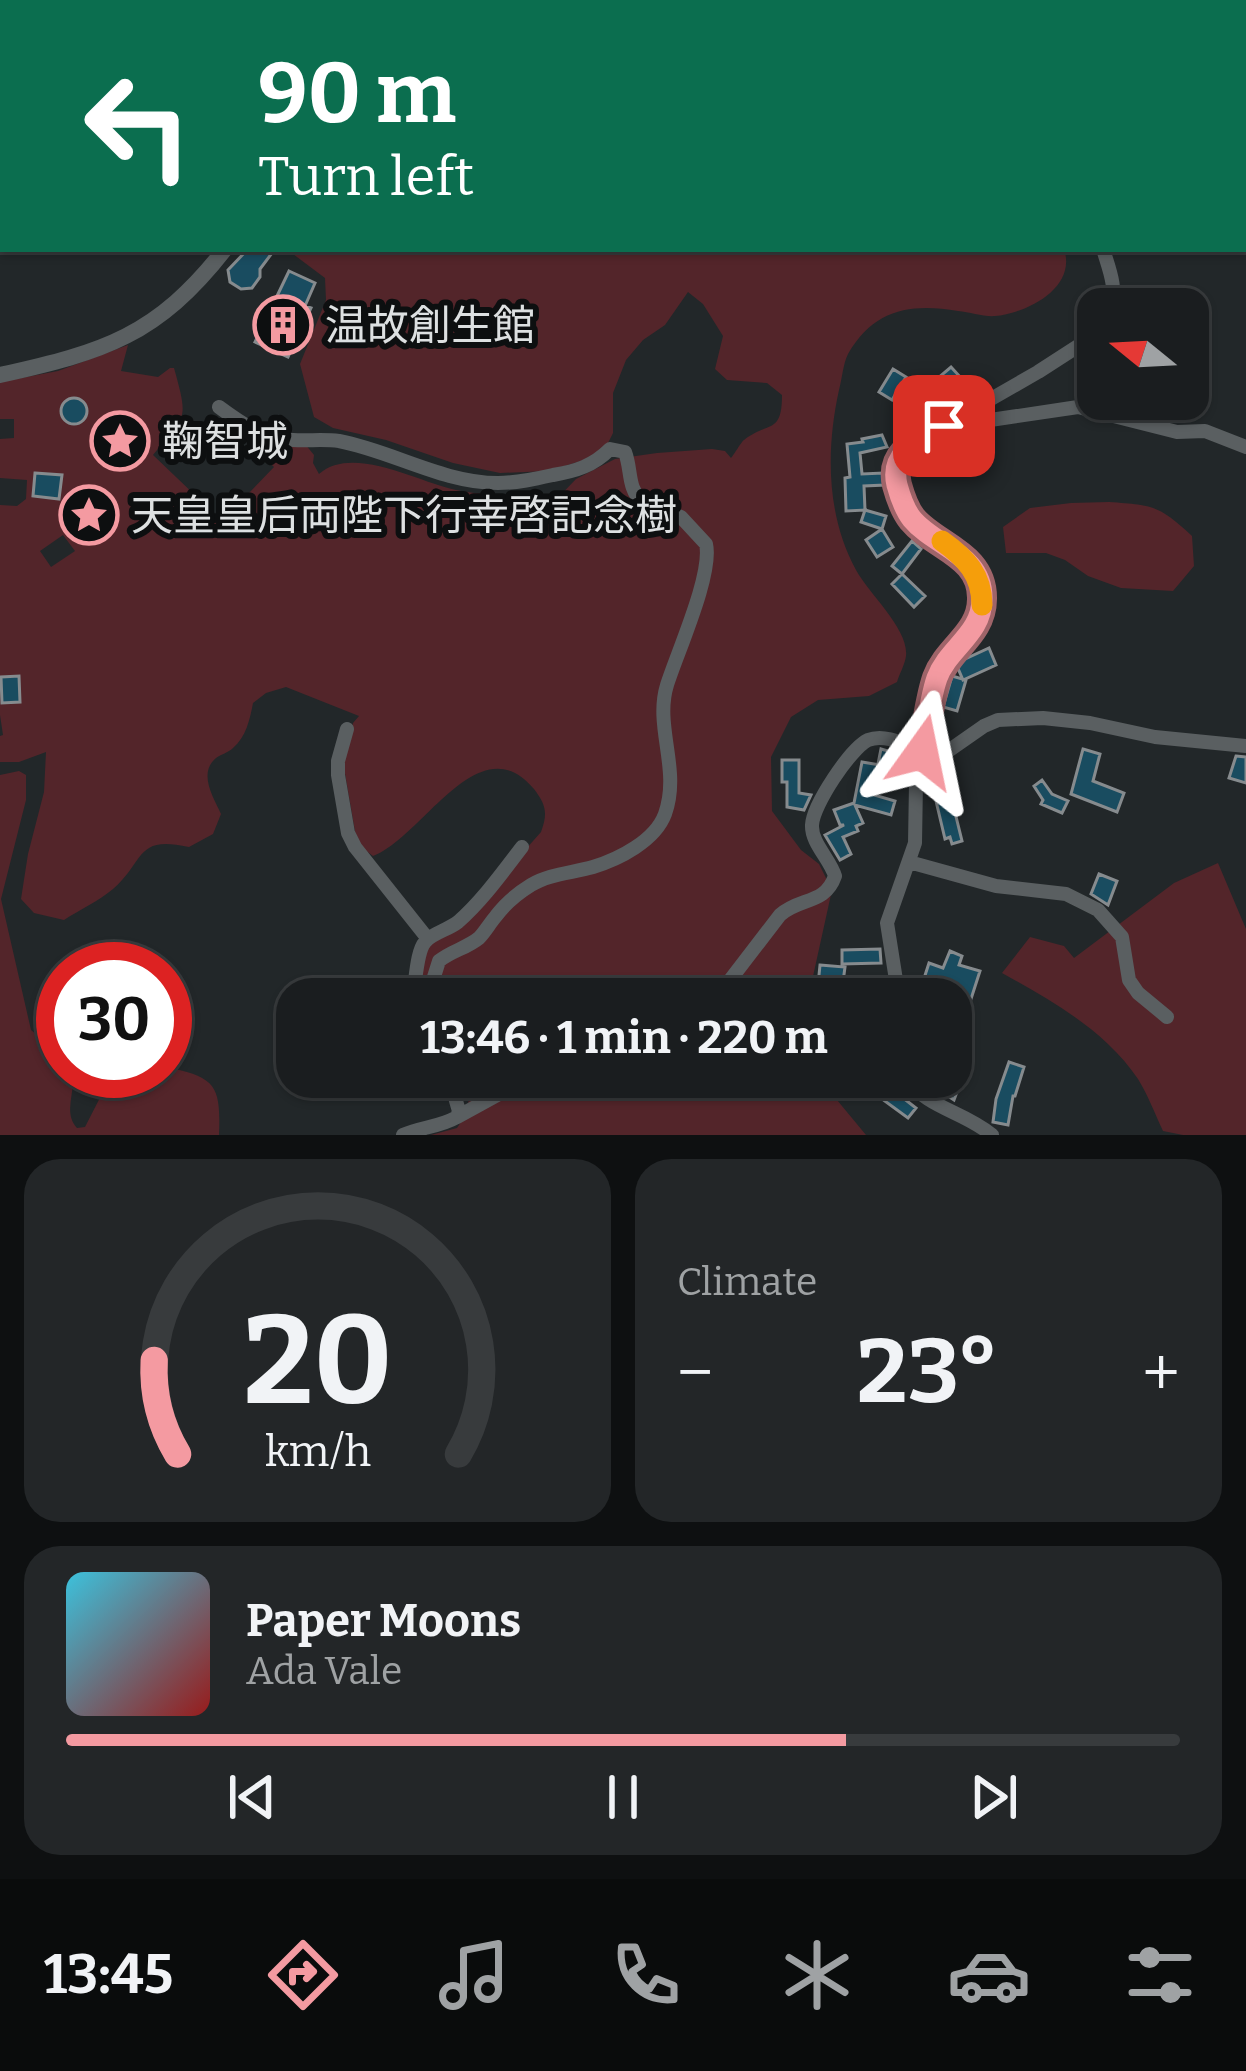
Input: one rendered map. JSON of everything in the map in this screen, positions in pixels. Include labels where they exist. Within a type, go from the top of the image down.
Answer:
[{"type":"street","points":[[0,375],[55,363],[134,333],[165,314],[223,252]]},
{"type":"street","points":[[1104,252],[1113,288]]},
{"type":"street","points":[[896,978],[887,923],[915,843],[918,768],[937,680],[976,626],[982,587],[958,552],[913,521],[894,474],[909,446],[1077,347]]},
{"type":"street","points":[[219,407],[267,436],[337,441],[465,479],[497,483],[575,471],[610,449],[620,449],[625,452],[632,490],[642,502],[681,517],[706,544],[707,561],[698,595],[666,689],[662,715],[671,784],[664,816],[650,836],[619,856],[530,886],[506,904],[478,938],[439,962],[434,978]]},
{"type":"street","points":[[944,426],[1078,407],[1178,432],[1204,431],[1246,447]]},
{"type":"street","points":[[918,768],[998,720],[1043,718],[1246,746]]},
{"type":"street","points":[[347,729],[338,776],[348,832],[428,939]]},
{"type":"street","points":[[733,978],[780,915],[829,890],[835,876],[813,836],[812,825],[823,796],[855,751],[868,740],[881,738],[922,752]]},
{"type":"street","points":[[418,978],[417,960],[428,939],[456,923],[522,848]]},
{"type":"street","points":[[909,862],[996,886],[1066,894],[1098,910],[1122,937],[1129,980],[1167,1017]]},
{"type":"street","points":[[455,1098],[457,1117]]},
{"type":"street","points":[[403,1135],[443,1125],[492,1098]]},
{"type":"street","points":[[923,1098],[992,1135]]},
{"type":"shaded area","points":[[293,252],[1064,252],[1066,263],[1057,286],[1035,304],[995,316],[925,308],[895,313],[870,327],[846,358],[832,435],[834,504],[846,549],[895,623],[906,656],[897,682],[869,696],[818,700],[791,717],[771,757],[772,811],[801,850],[819,864],[832,890],[813,978],[420,978],[426,947],[456,928],[541,832],[543,805],[534,789],[513,772],[493,769],[472,776],[373,856],[356,837],[343,762],[359,716],[286,687],[253,703],[241,739],[211,764],[209,785],[221,814],[213,834],[189,847],[150,847],[113,889],[64,920],[34,913],[21,899],[44,792],[46,752],[19,762],[0,762],[0,505],[17,506],[26,499],[27,480],[0,478],[0,439],[14,438],[14,419],[0,419],[0,382],[58,371],[128,345],[121,371],[158,377],[174,368],[182,416],[153,455],[222,521],[274,467],[224,418],[305,444],[319,474],[333,466],[368,464],[467,492],[543,495],[551,505],[576,479],[615,459],[712,449],[725,451],[731,458],[744,440],[779,416],[782,395],[767,383],[727,380],[715,369],[723,336],[703,304],[688,292],[665,325],[626,360],[613,393],[613,433],[594,457],[548,471],[500,473],[453,463],[333,428],[314,417],[300,364],[326,300],[325,278]],"holes":[[[190,505],[198,517],[204,514],[211,525],[189,538],[180,524],[185,519],[181,511]],[[63,535],[75,551],[51,567],[40,551]]]},
{"type":"shaded area","points":[[1109,502],[1154,509],[1192,536],[1194,566],[1173,591],[1121,588],[1046,553],[1006,553],[1003,527],[1030,508]]},
{"type":"shaded area","points":[[19,771],[26,775],[26,800],[1,899],[31,1030],[36,1034],[36,1098],[71,1098],[73,1121],[77,1128],[85,1127],[100,1098],[192,1098],[192,1074],[205,1080],[216,1094],[219,1135],[0,1135],[0,775]]},
{"type":"shaded area","points":[[1218,863],[1246,929],[1246,1135],[1183,1135],[1163,1131],[1138,1079],[1094,1031],[1002,973],[1030,937],[1064,946],[1074,958],[1174,883]]},
{"type":"shaded area","points":[[470,1098],[835,1098],[866,1135],[431,1135],[457,1128]]},
{"type":"building","points":[[245,252],[273,252],[252,288],[241,289],[230,282],[228,270]]},
{"type":"building","name":"温故創生館","points":[[289,271],[315,283],[305,306],[311,308],[288,357],[255,342]]},
{"type":"building","points":[[951,367],[962,379],[924,418],[911,408]]},
{"type":"building","points":[[893,369],[906,377],[892,400],[879,392]]},
{"type":"building","points":[[74,398],[87,411],[74,424],[61,411]]},
{"type":"building","points":[[882,435],[887,447],[860,453],[862,474],[883,473],[885,485],[864,486],[865,510],[846,511],[847,444]]},
{"type":"building","points":[[35,473],[62,475],[59,499],[33,496]]},
{"type":"building","points":[[865,510],[886,516],[882,529],[861,522]]},
{"type":"building","points":[[882,529],[893,547],[877,557],[866,540]]},
{"type":"building","points":[[912,541],[921,549],[902,574],[892,566]]},
{"type":"building","points":[[902,574],[925,596],[914,607],[892,584]]},
{"type":"building","points":[[989,648],[996,665],[963,680],[957,666]]},
{"type":"building","points":[[19,676],[20,702],[2,703],[1,677]]},
{"type":"building","points":[[952,676],[966,680],[957,711],[943,707]]},
{"type":"building","points":[[881,749],[902,755],[899,769],[878,764]]},
{"type":"building","points":[[1083,749],[1100,754],[1093,781],[1124,793],[1117,812],[1071,794]]},
{"type":"building","points":[[1236,756],[1246,757],[1246,783],[1229,778]]},
{"type":"building","points":[[782,760],[799,760],[799,793],[811,795],[804,810],[787,807]]},
{"type":"building","points":[[862,762],[880,765],[874,795],[895,801],[891,815],[855,805],[863,823],[856,826],[858,831],[843,837],[851,854],[840,860],[825,835],[844,825],[834,810],[854,803]]},
{"type":"building","points":[[947,780],[962,841],[952,844],[950,837],[945,839],[932,784]]},
{"type":"building","points":[[1042,780],[1052,794],[1068,801],[1062,813],[1041,804],[1034,786]]},
{"type":"building","points":[[1099,874],[1117,881],[1108,905],[1091,894]]},
{"type":"building","points":[[880,949],[881,963],[842,964],[842,950]]},
{"type":"building","points":[[950,951],[962,956],[959,965],[980,971],[972,996],[972,978],[924,978],[929,963],[943,968]]},
{"type":"building","points":[[820,965],[845,967],[844,978],[819,978]]},
{"type":"building","points":[[1009,1062],[1024,1067],[1008,1125],[993,1122]]},
{"type":"building","points":[[881,1098],[903,1098],[916,1108],[908,1118]]},
{"type":"slow traffic","points":[[942,541],[971,566],[982,587],[982,605]]},
{"type":"place","name":"温故創生館","points":[[283,325]]},
{"type":"place","name":"鞠智城","points":[[120,441]]},
{"type":"place","name":"天皇皇后両陛下行幸啓記念樹","points":[[89,515]]},
{"type":"route","points":[[922,752],[937,680],[976,626],[982,601],[982,587],[971,566],[913,521],[894,474],[909,446],[944,426]]}]
